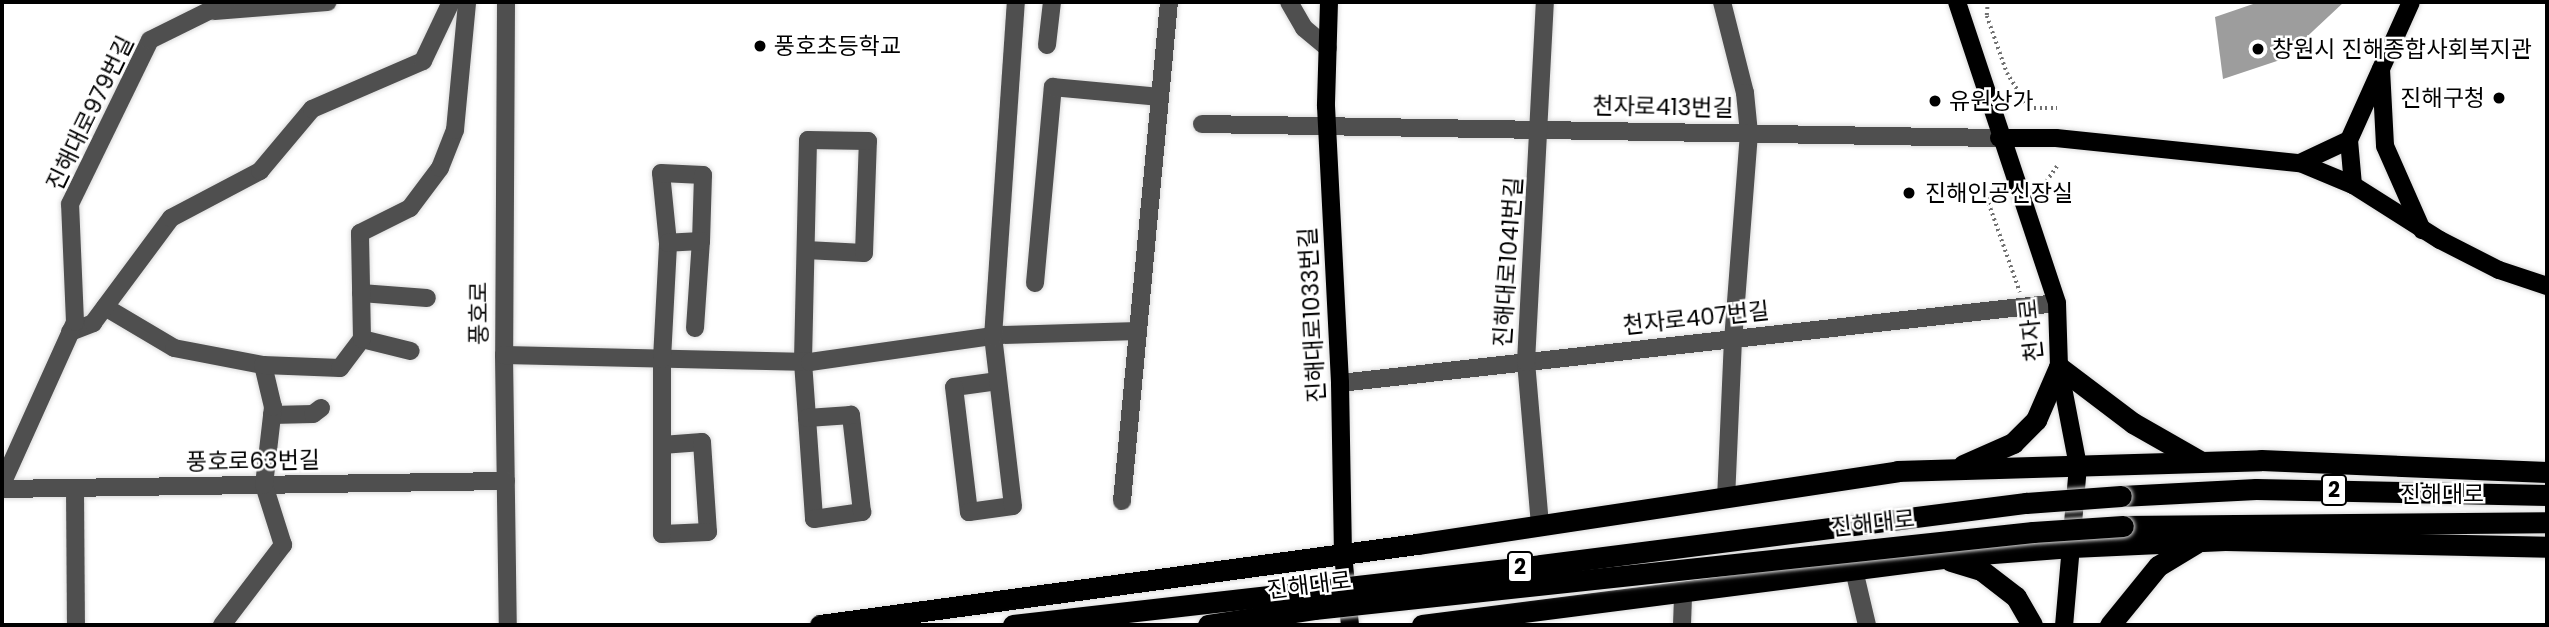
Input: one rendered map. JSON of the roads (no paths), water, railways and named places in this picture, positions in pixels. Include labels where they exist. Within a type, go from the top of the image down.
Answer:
[{"type":"highway","points":[[1954,469],[2013,443],[2028,428],[2060,367],[2133,423],[2202,462]]},
{"type":"highway","points":[[820,625],[1343,554],[1896,471],[2261,460],[2547,472]]},
{"type":"highway","name":"진해대로","points":[[1013,625],[2026,503],[2256,489],[2547,495]]},
{"type":"highway","name":"진해대로","points":[[1208,625],[1314,609],[2033,531],[2123,526],[2547,522]]},
{"type":"highway","points":[[2110,625],[2158,566],[2199,541]]},
{"type":"highway","points":[[1422,625],[1520,619],[1684,591],[1942,558],[2072,547],[2199,541],[2547,547]]},
{"type":"highway","points":[[1942,558],[1981,570],[2016,597],[2032,625]]},
{"type":"main road","name":"진해대로1033번길","points":[[1329,2],[1327,125],[1340,383],[1343,554],[1350,625]]},
{"type":"main road","name":"천자로","points":[[1956,2],[1966,19],[1998,138],[2057,303],[2060,367],[2078,466],[2064,625]]},
{"type":"main road","points":[[2353,185],[2349,140],[2411,2]]},
{"type":"main road","points":[[2381,69],[2385,146],[2423,230]]},
{"type":"main road","points":[[1998,138],[2056,138],[2300,163],[2353,185],[2423,230],[2499,270],[2547,286]]},
{"type":"main road","points":[[2300,163],[2349,140]]},
{"type":"street","name":"진해대로979번길","points":[[2,486],[75,322],[70,204],[150,40],[227,2]]},
{"type":"street","points":[[207,12],[327,2]]},
{"type":"street","points":[[70,332],[93,323],[171,218],[260,171],[312,109],[423,61],[451,2]]},
{"type":"street","points":[[105,307],[174,348],[263,365],[340,368],[362,339],[360,233],[410,208],[440,168],[455,130],[467,2]]},
{"type":"street","name":"풍호로","points":[[506,2],[504,355],[508,625]]},
{"type":"street","points":[[998,381],[954,387],[970,512],[1013,506],[993,337],[1016,2]]},
{"type":"street","points":[[1047,45],[1052,2]]},
{"type":"street","points":[[1122,502],[1169,2]]},
{"type":"street","points":[[1289,2],[1304,29],[1328,48]]},
{"type":"street","name":"진해대로1041번길","points":[[1540,525],[1527,362],[1541,129],[1545,2]]},
{"type":"street","points":[[1722,2],[1745,93],[1749,133],[1732,339],[1726,497]]},
{"type":"street","points":[[1035,283],[1053,88],[1160,97]]},
{"type":"street","name":"천자로413번길","points":[[1202,124],[1998,138]]},
{"type":"street","points":[[806,250],[864,253],[868,142],[808,140],[803,362],[814,519],[862,512],[851,415],[807,418]]},
{"type":"street","points":[[662,445],[702,442],[708,532],[662,534],[662,445],[662,359],[668,243],[661,173],[703,175],[695,328]]},
{"type":"street","points":[[668,243],[701,241]]},
{"type":"street","points":[[361,292],[427,298]]},
{"type":"street","name":"천자로407번길","points":[[1340,383],[2057,303]]},
{"type":"street","points":[[504,355],[803,362],[993,337],[1138,331]]},
{"type":"street","points":[[362,339],[411,351]]},
{"type":"street","points":[[222,625],[283,545],[264,485],[272,415],[263,365]]},
{"type":"street","points":[[272,415],[313,414],[321,408]]},
{"type":"street","name":"풍호로63번길","points":[[2,486],[75,488],[506,481]]},
{"type":"street","points":[[75,488],[75,625]]},
{"type":"street","points":[[1854,570],[1867,625]]},
{"type":"street","points":[[1682,625],[1684,591]]},
{"type":"place","name":"풍호초등학교","points":[[760,46]]},
{"type":"place","name":"창원시 진해종합사회복지관","points":[[2258,49]]},
{"type":"place","name":"진해구청","points":[[2499,98]]},
{"type":"place","name":"유원상가","points":[[1935,101]]},
{"type":"place","name":"진해인공신장실","points":[[1909,193]]}]
